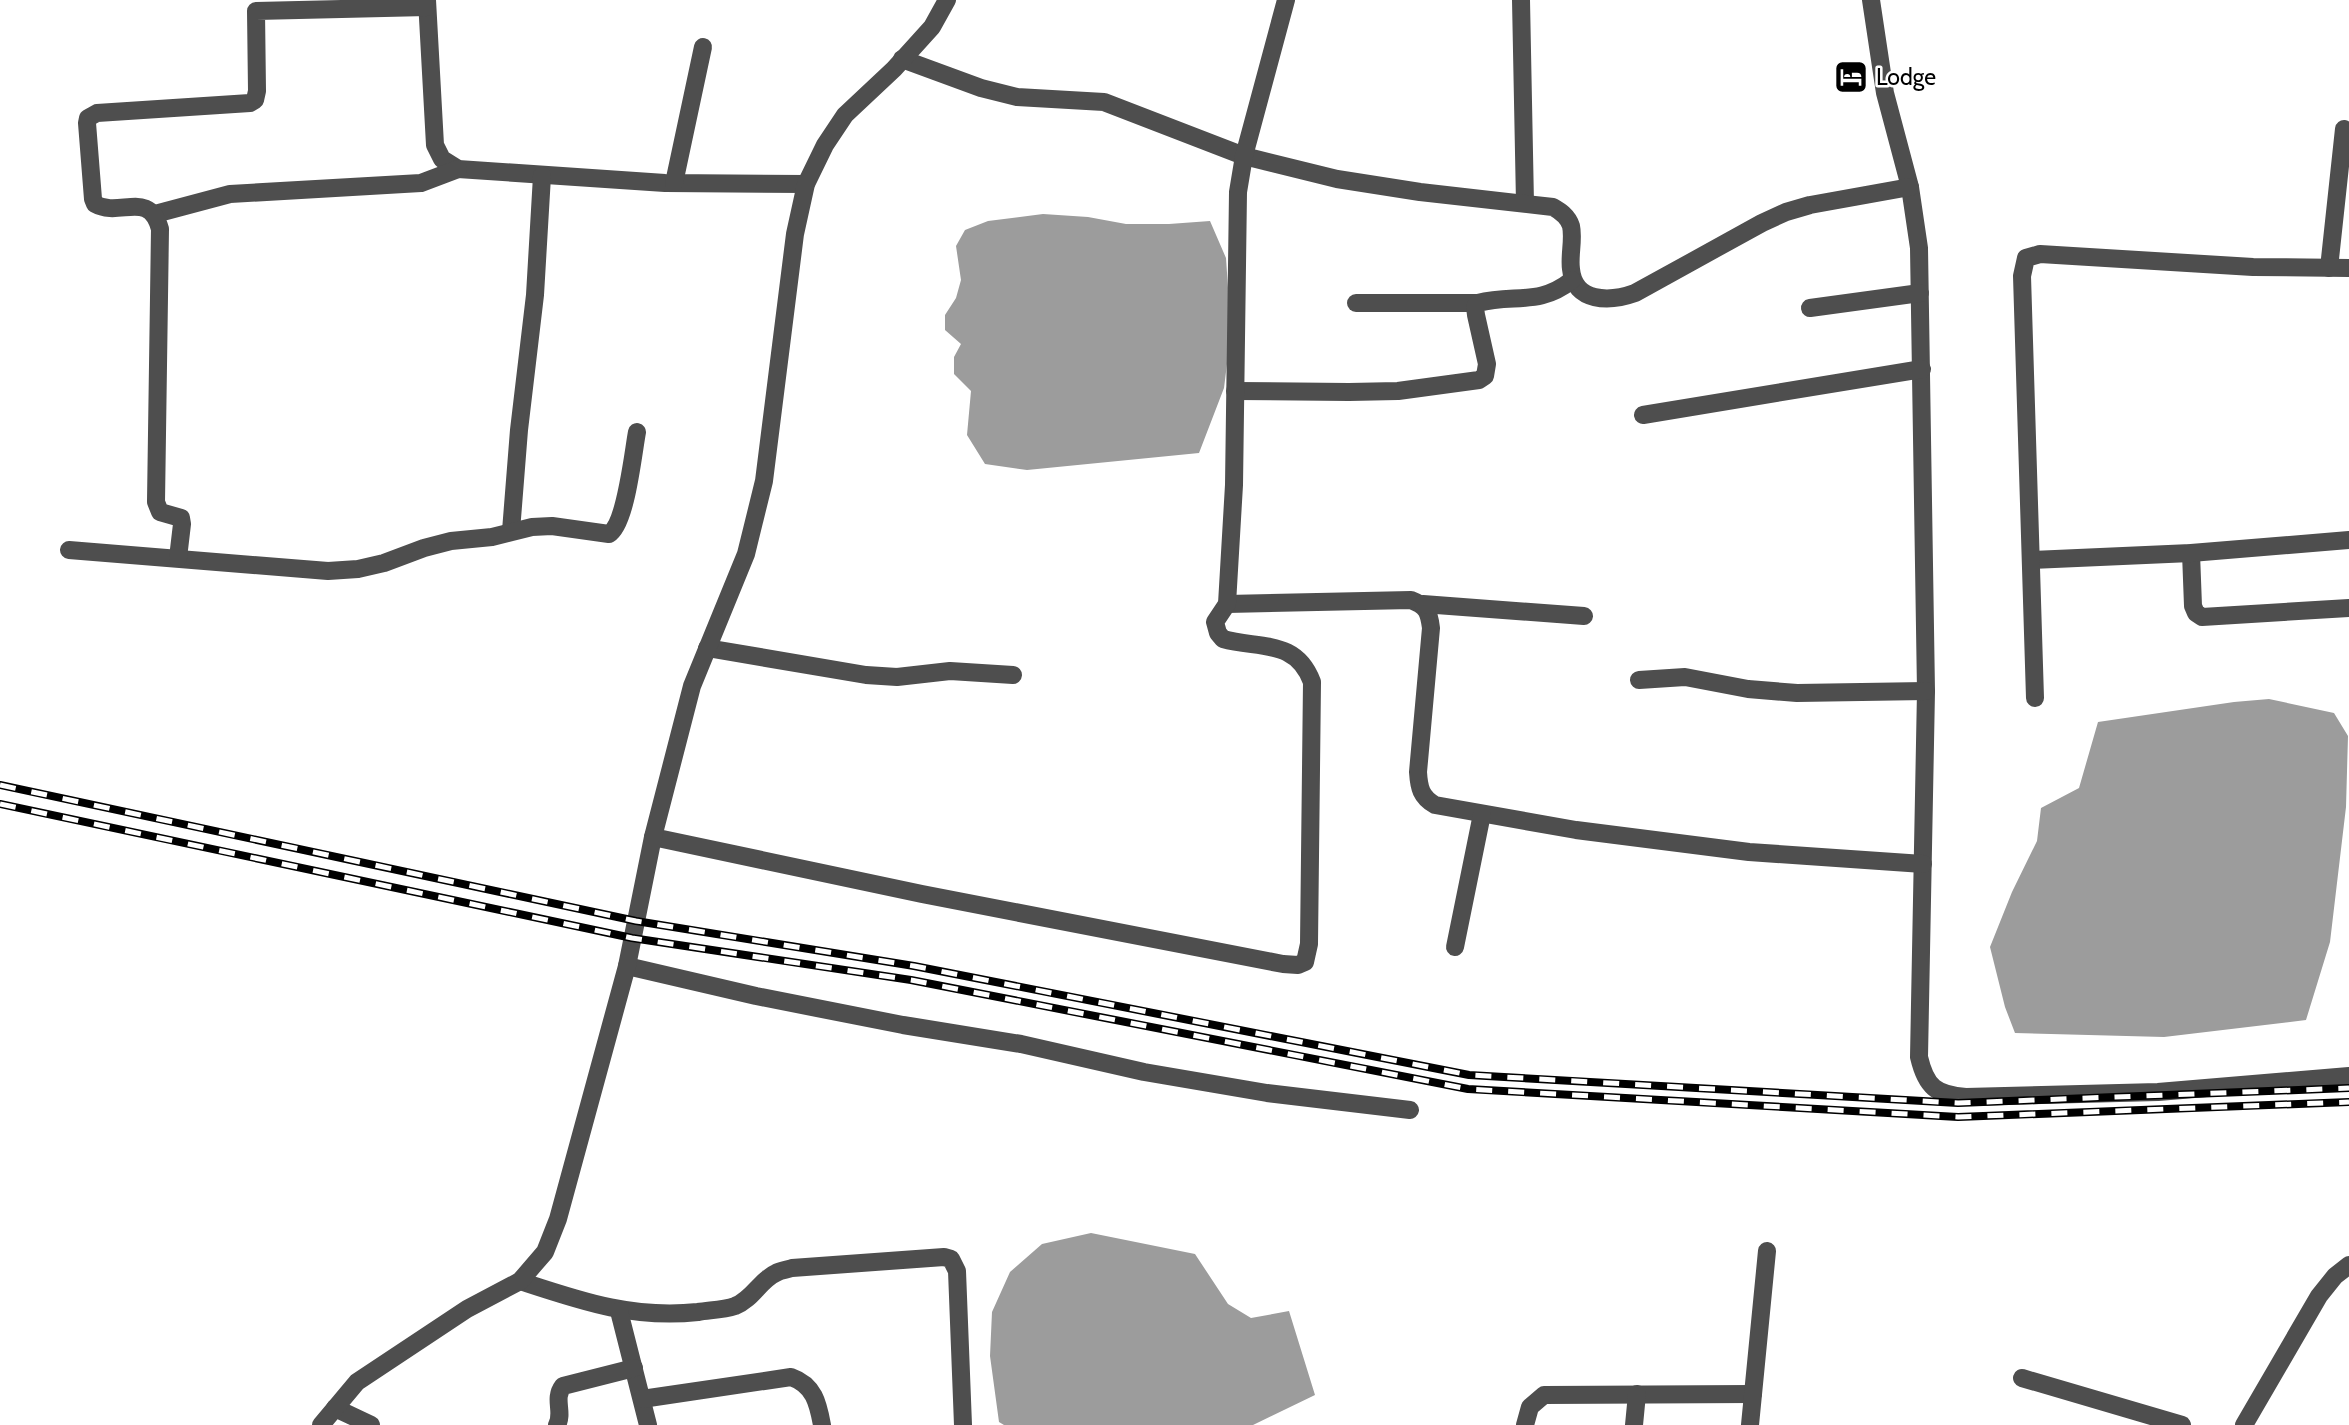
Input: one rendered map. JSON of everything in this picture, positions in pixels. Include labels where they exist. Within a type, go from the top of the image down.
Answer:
[{"type":"street","points":[[321,1425],[357,1382],[467,1309],[520,1281],[545,1252],[558,1219],[627,966],[653,837],[692,685],[746,554],[764,481],[793,247],[806,184],[825,145],[845,115],[932,27],[947,0]]},
{"type":"street","points":[[653,837],[922,894],[1298,965],[1305,962],[1309,944],[1312,682],[1307,668],[1296,656],[1282,649],[1223,639],[1215,622],[1227,604],[1234,485],[1238,192],[1244,156],[1286,0]]},
{"type":"street","points":[[1521,0],[1525,203]]},
{"type":"street","points":[[1871,0],[1885,93],[1910,187],[1919,248],[1926,691],[1919,1057],[1922,1072],[1929,1084],[1945,1095],[1966,1097],[2158,1092],[2349,1076]]},
{"type":"street","points":[[178,558],[183,524],[181,518],[160,512],[156,502],[160,229],[155,214],[144,207],[105,207],[95,204],[88,118],[97,113],[250,103],[255,100],[256,5],[427,3],[435,145],[442,159],[458,169]]},
{"type":"street","points":[[674,183],[703,47]]},
{"type":"street","points":[[902,59],[981,88],[1017,97],[1104,102],[1244,156],[1337,179],[1420,192],[1553,207],[1563,213],[1571,225],[1572,280],[1580,291],[1591,297],[1605,299],[1635,293],[1786,212],[1810,205],[1910,187]]},
{"type":"street","points":[[2329,268],[2344,129]]},
{"type":"street","points":[[155,214],[241,193],[421,183],[458,169],[674,183],[806,184]]},
{"type":"street","points":[[511,531],[513,487],[534,295],[542,176]]},
{"type":"street","points":[[2035,698],[2022,276],[2026,258],[2040,254],[2192,265],[2349,268]]},
{"type":"street","points":[[1356,303],[1478,303],[1533,299],[1550,294],[1572,280]]},
{"type":"street","points":[[1810,308],[1920,293]]},
{"type":"street","points":[[1235,391],[1398,391],[1479,380],[1485,376],[1487,364],[1476,315],[1475,307],[1478,303]]},
{"type":"street","points":[[1643,415],[1922,369]]},
{"type":"street","points":[[69,550],[328,571],[384,563],[424,548],[452,541],[492,537],[511,531],[552,526],[609,534],[615,530],[622,514],[637,432]]},
{"type":"street","points":[[2031,561],[2191,553],[2349,540]]},
{"type":"street","points":[[2191,553],[2193,606],[2196,613],[2202,617],[2349,608]]},
{"type":"street","points":[[1227,604],[1411,600],[1423,604],[1584,616]]},
{"type":"street","points":[[1423,604],[1429,612],[1431,628],[1418,772],[1419,786],[1424,798],[1435,805],[1576,830],[1749,852],[1923,864]]},
{"type":"street","points":[[707,648],[866,675],[897,677],[950,671],[1013,675]]},
{"type":"street","points":[[1639,680],[1685,677],[1748,690],[1797,693],[1926,691]]},
{"type":"street","points":[[1455,947],[1482,814]]},
{"type":"street","points":[[627,966],[756,996],[903,1025],[1021,1044],[1144,1072],[1267,1094],[1410,1110]]},
{"type":"street","points":[[1750,1425],[1767,1251]]},
{"type":"street","points":[[520,1281],[597,1306],[654,1314],[714,1310],[741,1302],[776,1272],[792,1268],[944,1257],[951,1259],[957,1270],[963,1425]]},
{"type":"street","points":[[2242,1424],[2319,1296],[2335,1276],[2349,1265]]},
{"type":"street","points":[[619,1311],[648,1425]]},
{"type":"street","points":[[557,1425],[560,1421],[557,1398],[563,1386],[634,1368]]},
{"type":"street","points":[[642,1399],[791,1377],[802,1381],[817,1400],[821,1425]]},
{"type":"street","points":[[2022,1378],[2182,1425]]},
{"type":"street","points":[[1634,1425],[1637,1394]]},
{"type":"street","points":[[1525,1425],[1530,1408],[1544,1395],[1753,1394]]},
{"type":"street","points":[[335,1408],[371,1425]]},
{"type":"shaded area","points":[[1043,214],[1088,217],[1126,224],[1210,221],[1226,258],[1231,332],[1224,388],[1199,453],[1027,470],[985,464],[967,435],[971,391],[954,374],[954,357],[961,344],[945,330],[945,315],[956,298],[961,280],[956,246],[965,230],[988,221]]},
{"type":"shaded area","points":[[2269,699],[2334,713],[2348,736],[2346,807],[2330,942],[2306,1020],[2164,1037],[2015,1033],[2005,1007],[1990,947],[2012,892],[2037,841],[2041,808],[2079,788],[2098,722]]},
{"type":"shaded area","points":[[1091,1233],[1195,1254],[1228,1304],[1251,1318],[1289,1311],[1315,1395],[1253,1425],[1004,1425],[999,1422],[990,1356],[992,1312],[1010,1272],[1042,1244]]},
{"type":"railway","points":[[0,785],[636,921],[914,966],[1469,1075],[1958,1103],[2349,1088]]},
{"type":"railway","points":[[0,804],[632,938],[911,980],[1468,1089],[1958,1117],[2349,1102]]},
{"type":"place","name":"Lodge","points":[[1851,77]]}]
